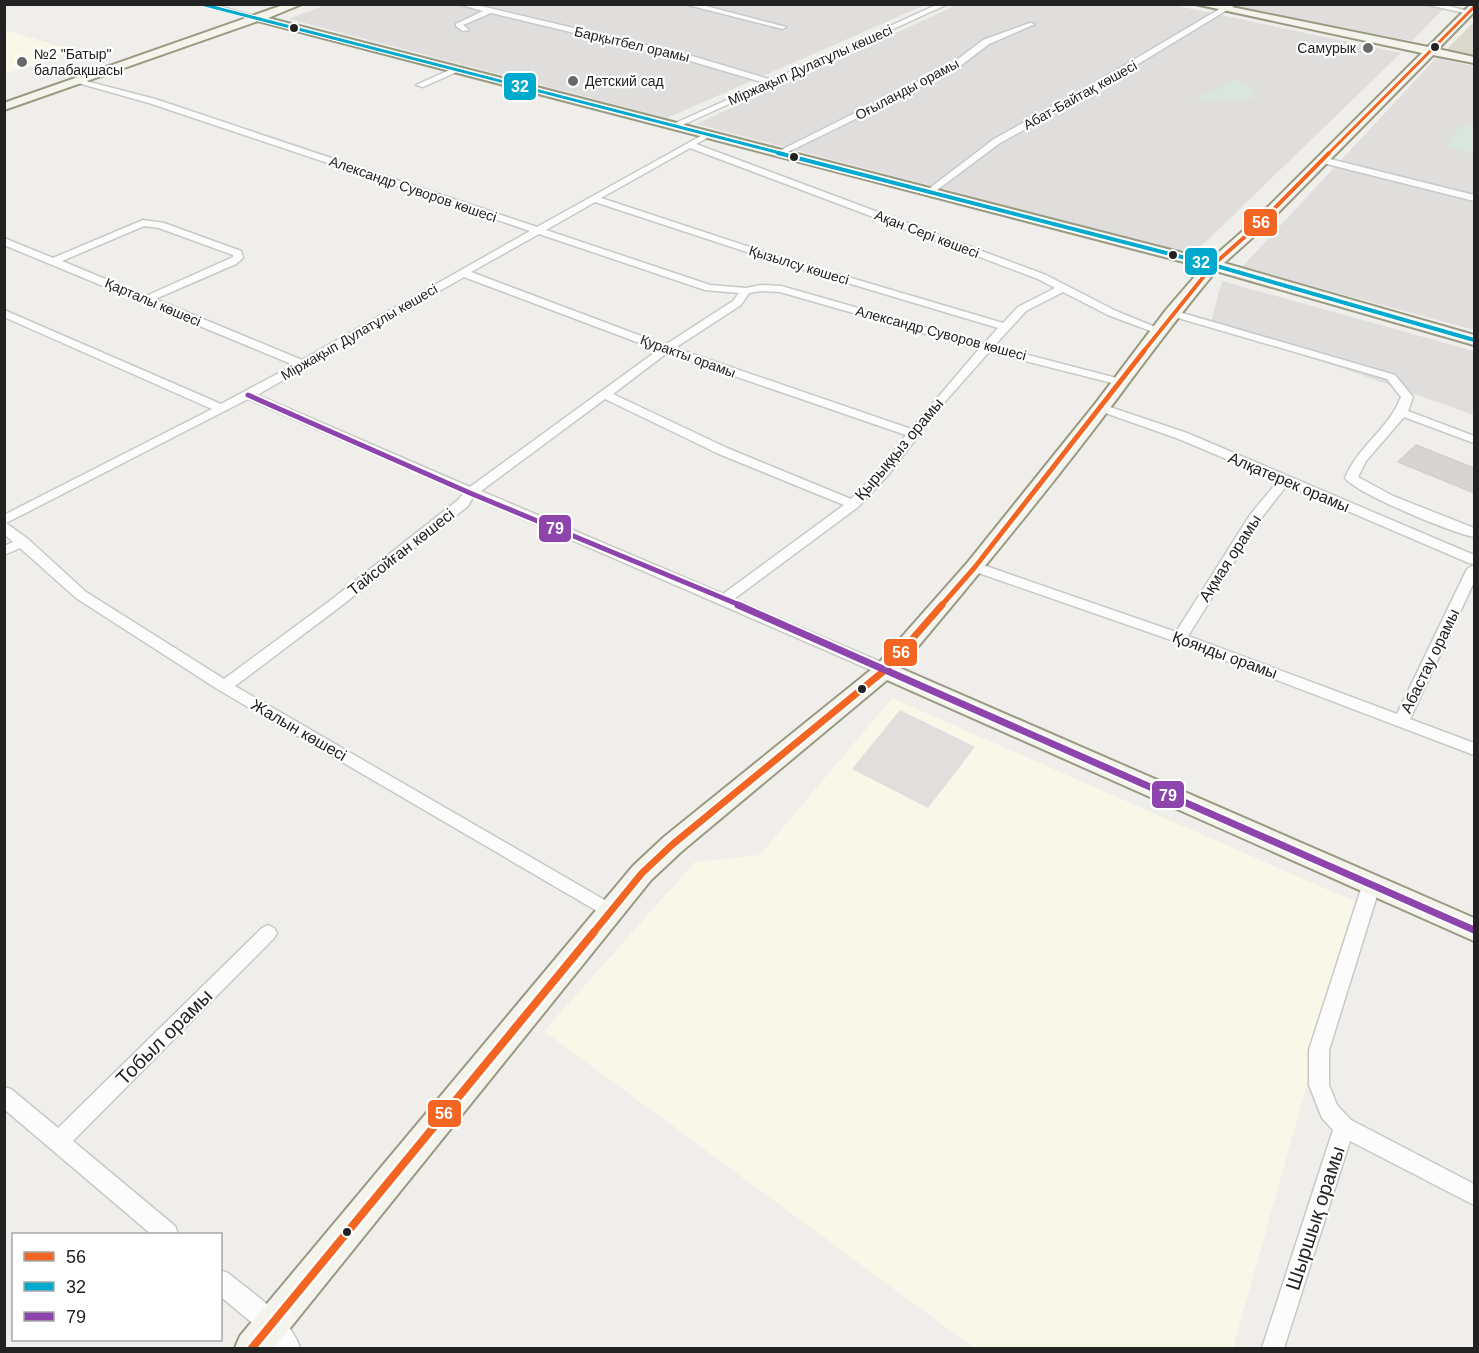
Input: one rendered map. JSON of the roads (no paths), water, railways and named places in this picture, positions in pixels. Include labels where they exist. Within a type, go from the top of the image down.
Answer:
[{"type":"street","points":[[201,4],[1214,265],[1474,340]]},
{"type":"street","points":[[4,107],[297,4]]},
{"type":"street","name":"Барқытбел орамы","points":[[460,4],[689,58],[771,82]]},
{"type":"street","points":[[687,4],[783,27]]},
{"type":"street","name":"Міржақып Дулатұлы көшесі","points":[[676,126],[945,4]]},
{"type":"street","points":[[1200,4],[1229,7],[1474,60]]},
{"type":"street","points":[[1427,4],[1472,10]]},
{"type":"street","name":"Абат-Байтақ көшесі","points":[[930,191],[997,141],[1089,90],[1229,7]]},
{"type":"street","points":[[252,1348],[642,873],[673,844],[885,670],[975,567],[1173,313],[1214,265],[1257,226],[1472,10]]},
{"type":"street","points":[[465,30],[458,25],[490,11]]},
{"type":"street","name":"Оғыланды орамы","points":[[779,153],[952,68],[986,42],[1032,24]]},
{"type":"street","points":[[420,85],[458,70]]},
{"type":"street","name":"Александр Суворов көшесі","points":[[81,81],[152,101],[709,288],[746,291],[760,288],[781,289],[986,348],[1120,382]]},
{"type":"street","name":"Міржақып Дулатұлы көшесі","points":[[4,520],[248,395],[708,134]]},
{"type":"street","name":"Ақан Сері көшесі","points":[[691,145],[1042,277],[1112,313],[1160,331]]},
{"type":"street","points":[[1322,160],[1474,198]]},
{"type":"street","name":"Қызылсу көшесі","points":[[594,199],[774,258],[1005,327]]},
{"type":"street","points":[[54,261],[143,223],[161,225],[238,253],[238,258],[233,262],[147,299]]},
{"type":"street","name":"Қарталы көшесі","points":[[4,241],[302,364]]},
{"type":"street","name":"Қуракты орамы","points":[[464,273],[666,349],[914,434]]},
{"type":"street","name":"Қырыққыз орамы","points":[[725,599],[853,504],[885,471],[938,403],[1022,309],[1063,288]]},
{"type":"street","name":"Тайсойған көшесі","points":[[224,686],[336,603],[463,503],[470,493],[666,349],[737,303],[746,291]]},
{"type":"street","points":[[4,313],[220,408]]},
{"type":"street","points":[[1173,313],[1381,372],[1398,383],[1407,397],[1403,413],[1358,464],[1351,478],[1355,483],[1474,533]]},
{"type":"street","points":[[248,395],[470,493],[725,599],[1474,930]]},
{"type":"street","points":[[606,395],[723,451],[853,504]]},
{"type":"street","name":"Алқатерек орамы","points":[[1101,408],[1183,436],[1474,560]]},
{"type":"street","points":[[1403,413],[1474,440]]},
{"type":"street","name":"Ақмая орамы","points":[[1179,638],[1257,515],[1285,480]]},
{"type":"street","name":"Жалын көшесі","points":[[4,527],[81,595],[224,686],[609,911]]},
{"type":"street","points":[[4,551],[23,542]]},
{"type":"street","name":"Қоянды орамы","points":[[975,567],[1179,638],[1474,749]]},
{"type":"street","name":"Абастау орамы","points":[[1401,721],[1474,569]]},
{"type":"street","name":"Шыршық орамы","points":[[1273,1348],[1344,1127],[1329,1111],[1319,1085],[1319,1050],[1371,886]]},
{"type":"street","name":"Тобыл орамы","points":[[59,1141],[268,933]]},
{"type":"street","points":[[4,1096],[166,1233]]},
{"type":"street","points":[[1344,1127],[1474,1195]]},
{"type":"street","points":[[222,1283],[272,1325],[289,1348]]},
{"type":"place","name":"Самурык","points":[[1368,48]]},
{"type":"place","name":"№2 \"Батыр\" балабақшасы","points":[[22,62]]},
{"type":"place","name":"Детский сад","points":[[573,81]]}]
